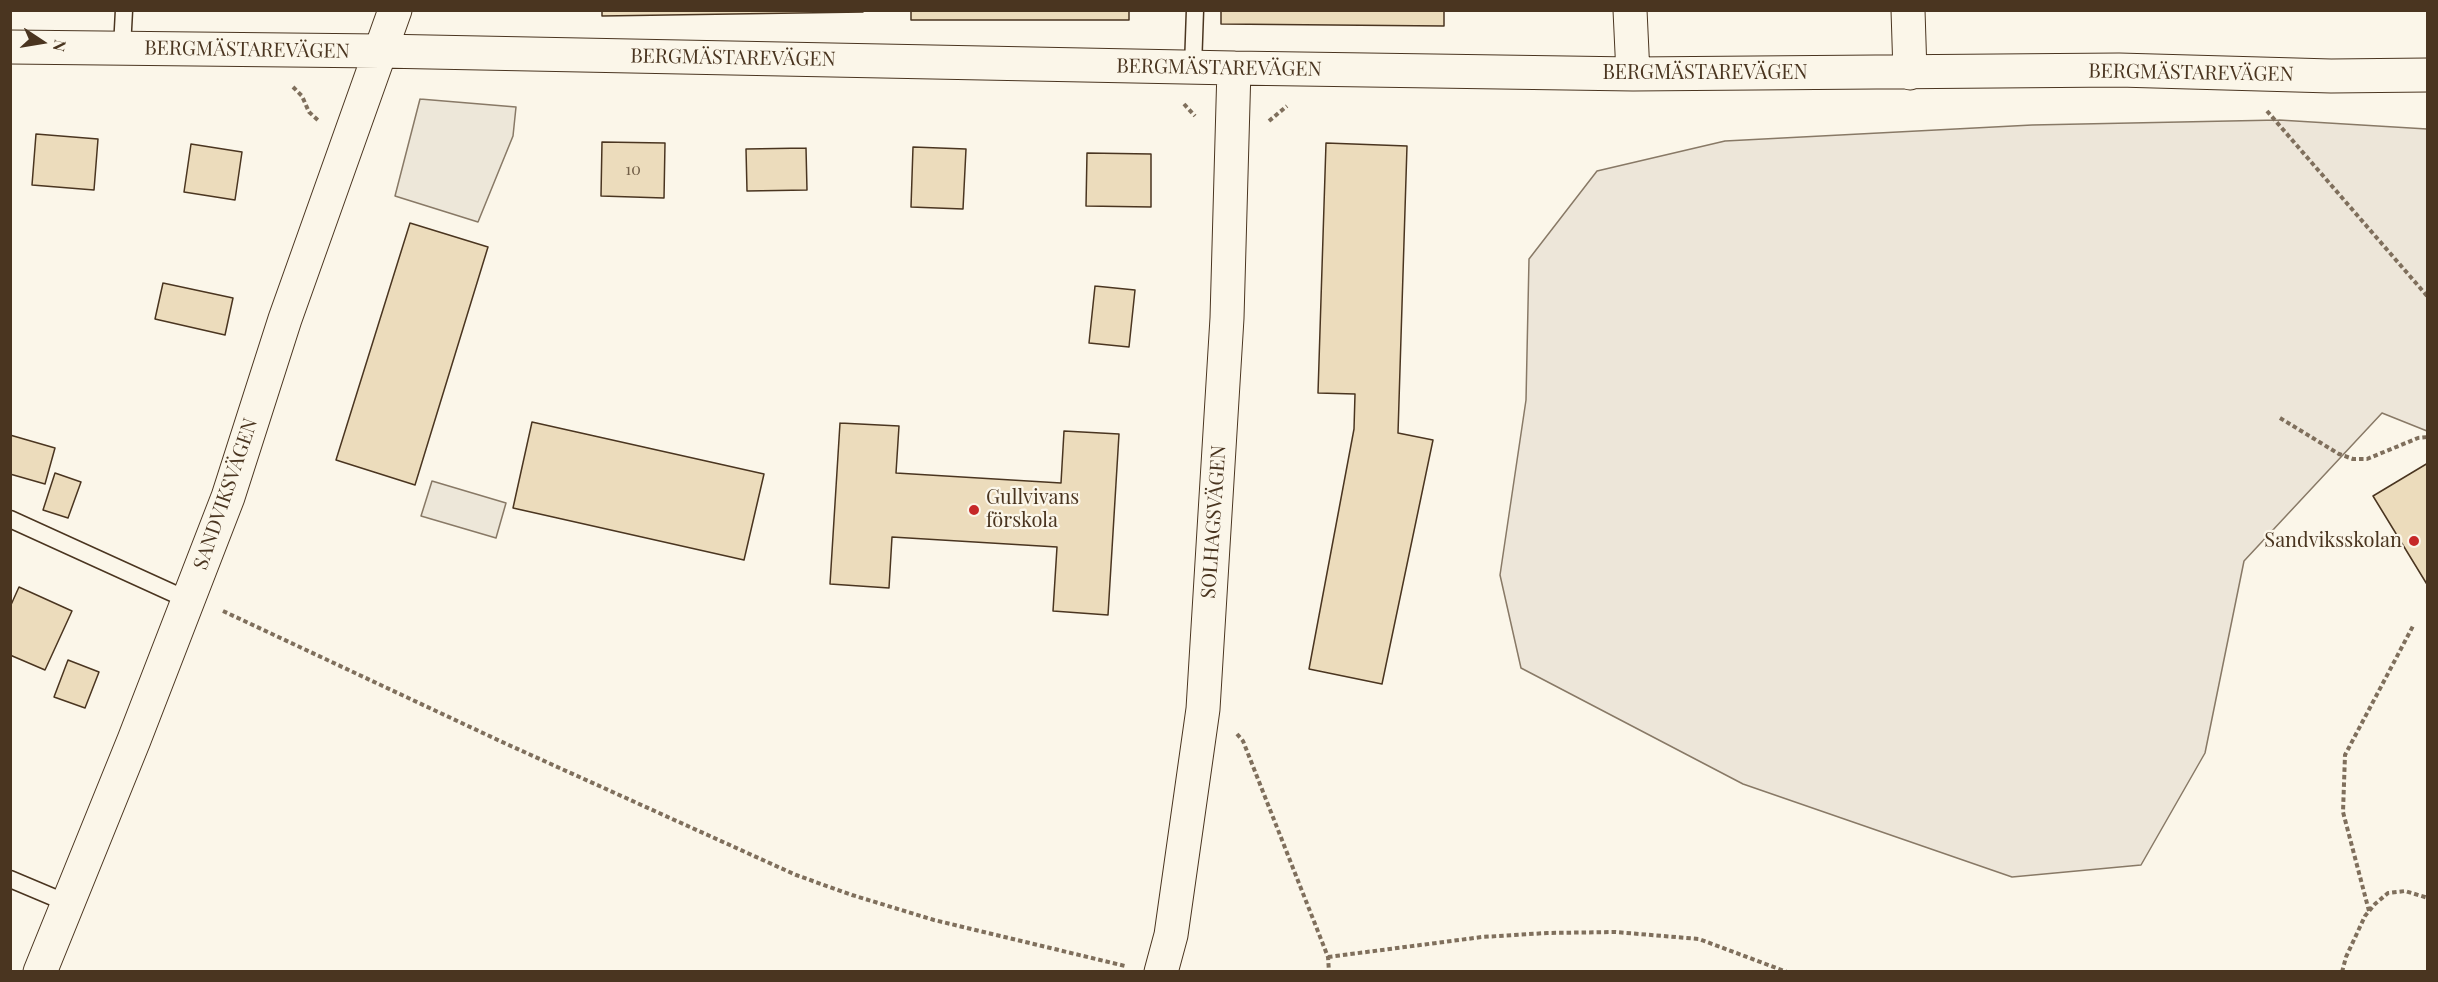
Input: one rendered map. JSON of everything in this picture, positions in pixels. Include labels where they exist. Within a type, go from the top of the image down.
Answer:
[{"type":"street","name":"SANDVIKSVÄGEN","points":[[40,972],[228,497],[285,319],[395,10]]},
{"type":"street","points":[[1630,10],[1633,74]]},
{"type":"street","points":[[1908,10],[1910,73]]},
{"type":"street","name":"BERGMÄSTAREVÄGEN","points":[[10,47],[380,51],[1633,74],[2119,70],[2331,76],[2427,75]]},
{"type":"street","name":"SOLHAGSVÄGEN","points":[[1146,969],[1173,924],[1203,709],[1227,318],[1234,68]]},
{"type":"lane","points":[[122,48],[124,10]]},
{"type":"lane","points":[[1193,67],[1195,10]]},
{"type":"lane","points":[[10,519],[188,600]]},
{"type":"lane","points":[[10,879],[67,903]]},
{"type":"path","points":[[2265,108],[2427,297]]},
{"type":"path","points":[[2280,418],[2339,454],[2353,459],[2367,459],[2418,438],[2427,437]]},
{"type":"path","points":[[188,600],[229,612],[500,741],[796,874],[852,895],[934,920],[1041,947],[1146,969]]},
{"type":"path","points":[[2369,911],[2343,812],[2344,755],[2413,626]]},
{"type":"path","points":[[1203,709],[1234,730],[1243,741],[1328,957],[1329,972]]},
{"type":"path","points":[[2342,972],[2346,957],[2369,911],[2388,893],[2405,891],[2427,898]]},
{"type":"path","points":[[1328,957],[1482,937],[1616,932],[1699,939],[1787,972]]},
{"type":"shaded area","points":[[420,99],[516,107],[513,136],[478,222],[395,196]]},
{"type":"shaded area","points":[[2279,120],[2427,129],[2427,431],[2382,413],[2244,561],[2205,753],[2141,865],[2012,877],[1743,784],[1521,668],[1500,575],[1526,400],[1529,259],[1597,171],[1725,141],[2032,125]]},
{"type":"shaded area","points":[[432,481],[506,503],[496,538],[421,516]]},
{"type":"building","points":[[602,10],[863,10],[863,12],[602,16]]},
{"type":"building","points":[[911,10],[1129,10],[1129,20],[911,20]]},
{"type":"building","points":[[1221,10],[1444,10],[1444,26],[1221,24]]},
{"type":"building","points":[[36,134],[98,139],[94,190],[32,185]]},
{"type":"building","points":[[602,142],[665,143],[664,198],[601,196]]},
{"type":"building","points":[[1326,143],[1407,146],[1398,433],[1433,440],[1382,684],[1309,669],[1354,429],[1355,394],[1318,393]]},
{"type":"building","points":[[191,144],[242,152],[235,200],[184,192]]},
{"type":"building","points":[[913,147],[966,149],[963,209],[911,207]]},
{"type":"building","points":[[806,148],[807,190],[747,191],[746,149]]},
{"type":"building","points":[[1087,153],[1151,154],[1151,207],[1086,206]]},
{"type":"building","points":[[410,223],[488,247],[415,485],[336,460]]},
{"type":"building","points":[[163,283],[233,298],[225,335],[155,319]]},
{"type":"building","points":[[1095,286],[1135,290],[1129,347],[1089,343]]},
{"type":"building","points":[[532,422],[764,474],[744,560],[513,508]]},
{"type":"building","name":"Gullvivans förskola","points":[[840,423],[899,426],[896,473],[1061,483],[1064,431],[1119,434],[1108,615],[1053,611],[1057,547],[892,537],[889,588],[830,584]]},
{"type":"building","points":[[10,435],[55,448],[45,484],[10,474]]},
{"type":"building","name":"Sandviksskolan","points":[[2428,463],[2428,586],[2373,496]]},
{"type":"building","points":[[55,473],[81,482],[68,518],[43,510]]},
{"type":"building","points":[[19,587],[72,611],[45,670],[10,655],[10,607]]},
{"type":"building","points":[[68,660],[99,672],[85,708],[54,697]]},
{"type":"place","name":"Gullvivans förskola","points":[[974,510]]},
{"type":"place","name":"Sandviksskolan","points":[[2414,541]]}]
